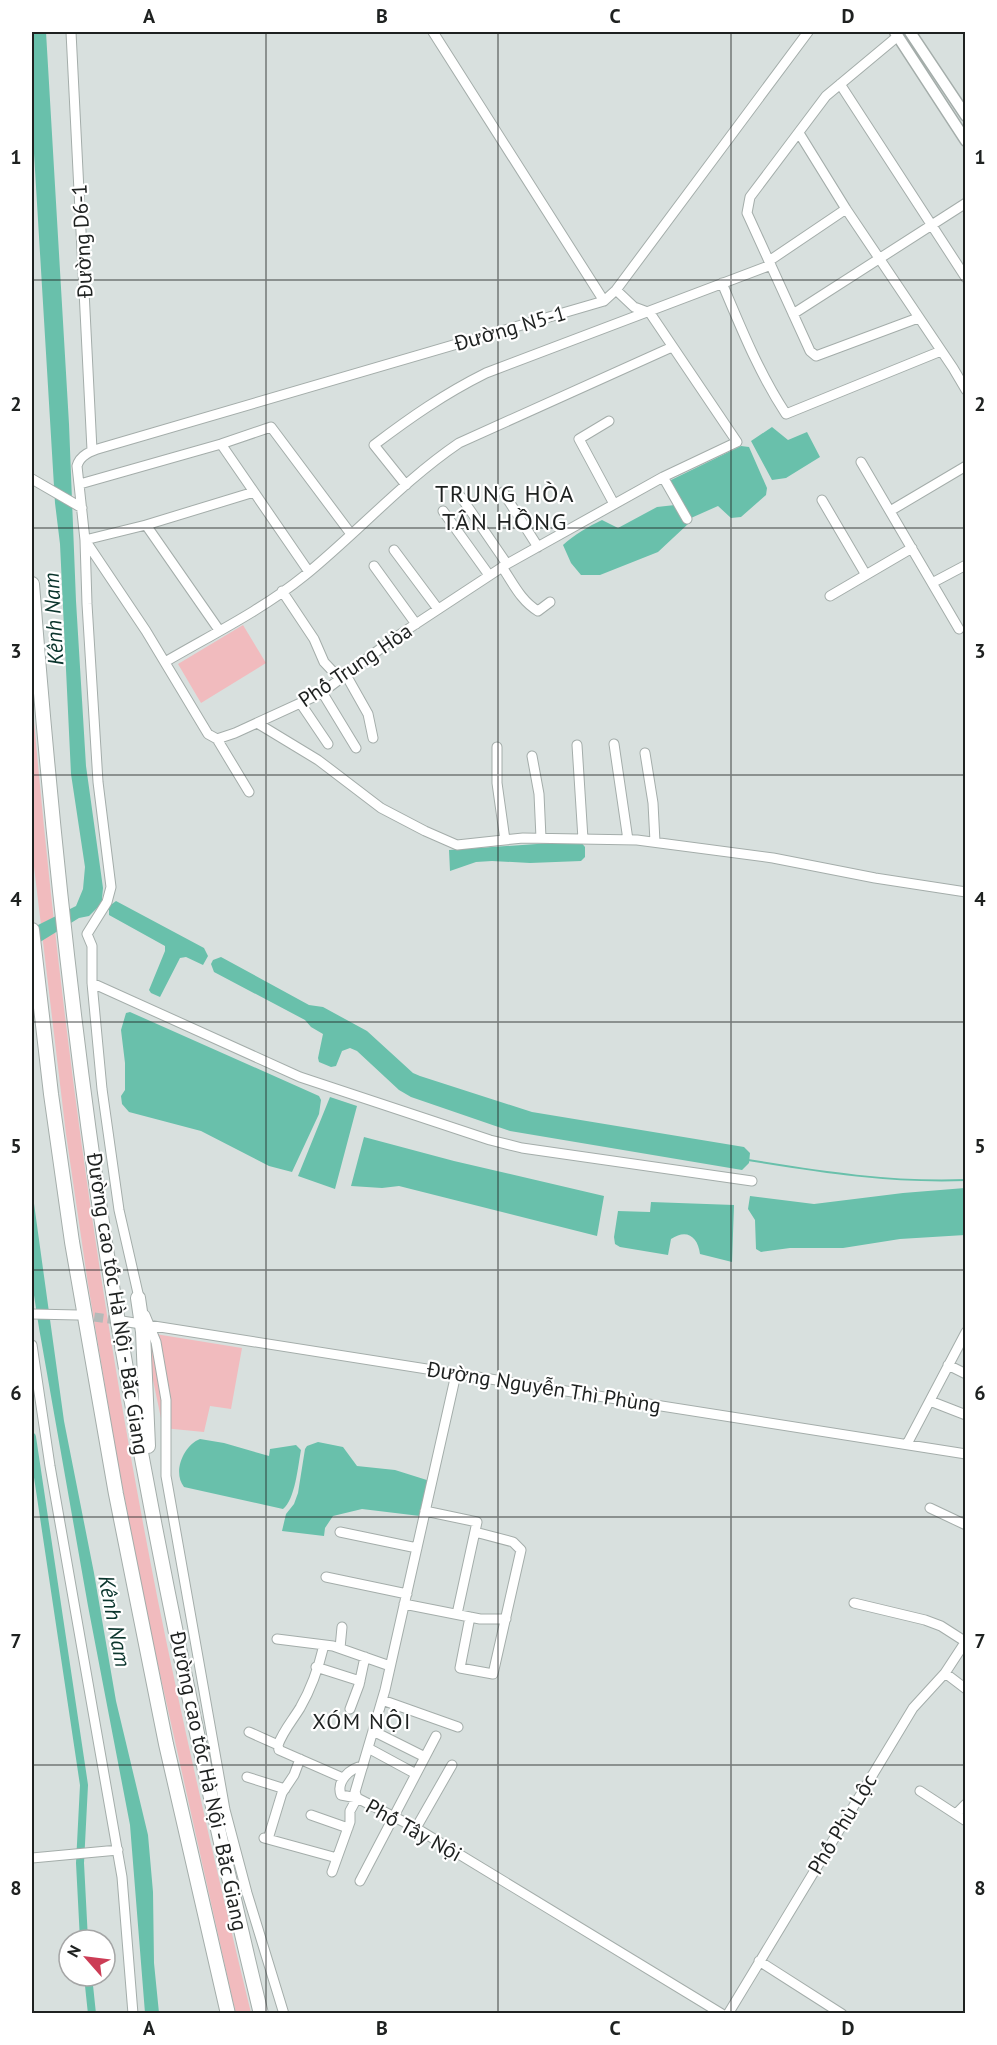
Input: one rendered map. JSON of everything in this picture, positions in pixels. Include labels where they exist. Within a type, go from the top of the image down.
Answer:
[{"type":"highway","name":"Đường cao tốc Hà Nội - Bắc Giang","points":[[32,584],[42,716],[84,1090],[104,1236],[170,1600],[220,1844],[261,2013]]},
{"type":"highway","name":"Đường cao tốc Hà Nội - Bắc Giang","points":[[32,930],[51,1094],[72,1242],[116,1494],[166,1744],[228,2013]]},
{"type":"highway","points":[[138,1298],[145,1325],[147,1443],[170,1600]]},
{"type":"highway","points":[[220,1844],[268,2013]]},
{"type":"main road","points":[[966,116],[911,33],[899,37],[966,141]]},
{"type":"street","name":"Đường D6-1","points":[[71,32],[92,450]]},
{"type":"street","points":[[433,32],[604,301]]},
{"type":"street","name":"Đường N5-1","points":[[92,450],[604,301],[616,290],[808,32]]},
{"type":"street","points":[[899,37],[826,96],[750,197],[746,207],[810,351],[816,356],[918,318]]},
{"type":"street","points":[[840,84],[966,278]]},
{"type":"street","points":[[799,133],[879,260],[966,390]]},
{"type":"street","points":[[793,314],[966,203]]},
{"type":"street","points":[[406,485],[374,445],[416,412],[486,373],[650,313],[770,263],[846,209]]},
{"type":"street","points":[[722,283],[754,359],[767,385],[786,414],[941,351]]},
{"type":"street","points":[[165,662],[282,591],[309,572],[433,460],[459,443],[672,348],[650,313],[634,307],[616,290]]},
{"type":"street","name":"Phố Trung Hòa","points":[[217,739],[301,704],[322,692],[489,575],[663,477],[737,442],[672,348]]},
{"type":"street","points":[[609,421],[579,439],[614,504]]},
{"type":"street","points":[[80,484],[221,444],[271,427],[351,534]]},
{"type":"street","points":[[221,444],[309,572]]},
{"type":"street","points":[[92,450],[78,462],[86,540],[87,604],[98,782],[111,887],[107,902],[87,932],[92,946],[92,983],[102,1089],[119,1210],[138,1298]]},
{"type":"street","points":[[861,462],[959,629]]},
{"type":"street","points":[[890,511],[966,466]]},
{"type":"street","points":[[663,477],[685,516]]},
{"type":"street","points":[[36,481],[82,508]]},
{"type":"street","points":[[86,540],[146,525],[254,492]]},
{"type":"street","points":[[503,492],[538,547]]},
{"type":"street","points":[[461,497],[525,602],[538,611],[550,602]]},
{"type":"street","points":[[822,500],[866,575]]},
{"type":"street","points":[[443,511],[489,575]]},
{"type":"street","points":[[146,525],[219,630]]},
{"type":"street","points":[[86,540],[146,631],[208,734],[217,739],[249,792]]},
{"type":"street","points":[[830,596],[912,548]]},
{"type":"street","points":[[394,550],[438,609]]},
{"type":"street","points":[[932,583],[966,565]]},
{"type":"street","points":[[374,566],[416,624]]},
{"type":"street","points":[[282,591],[314,639],[324,662],[343,677],[368,714],[373,738]]},
{"type":"street","points":[[322,692],[356,747]]},
{"type":"street","points":[[301,704],[328,744]]},
{"type":"street","points":[[257,723],[318,760],[381,808],[457,845],[541,838],[655,842],[772,858],[875,878],[966,892]]},
{"type":"street","points":[[614,744],[628,840]]},
{"type":"street","points":[[577,745],[583,839]]},
{"type":"street","points":[[497,747],[497,783],[505,840]]},
{"type":"street","points":[[645,753],[652,797],[655,842]]},
{"type":"street","points":[[532,756],[539,794],[541,838]]},
{"type":"street","points":[[92,983],[300,1077],[490,1140],[522,1148],[752,1181]]},
{"type":"street","points":[[32,1314],[78,1315]]},
{"type":"street","name":"Đường Nguyễn Thì Phùng","points":[[122,1321],[908,1443],[966,1454]]},
{"type":"street","points":[[145,1325],[156,1342],[166,1400],[166,1476],[225,1810],[247,1893],[284,2013]]},
{"type":"street","points":[[908,1443],[966,1332]]},
{"type":"street","points":[[32,1345],[52,1478],[122,1876],[133,2013]]},
{"type":"street","points":[[948,1365],[966,1374]]},
{"type":"street","name":"Phố Tây Nội","points":[[456,1374],[382,1700],[355,1792],[357,1798],[416,1828],[722,2013]]},
{"type":"street","points":[[930,1401],[966,1415]]},
{"type":"street","points":[[930,1508],[966,1526]]},
{"type":"street","points":[[425,1511],[477,1522],[457,1614]]},
{"type":"street","points":[[340,1532],[417,1548]]},
{"type":"street","points":[[470,1617],[460,1668],[490,1675],[495,1672],[521,1550],[513,1542],[475,1532]]},
{"type":"street","points":[[326,1576],[407,1594]]},
{"type":"street","points":[[854,1603],[926,1620],[966,1641]]},
{"type":"street","points":[[404,1604],[470,1617],[506,1619]]},
{"type":"street","points":[[340,1648],[342,1627]]},
{"type":"street","points":[[277,1639],[340,1648],[390,1666]]},
{"type":"street","name":"Phố Phù Lộc","points":[[728,2013],[903,1724],[945,1673],[966,1641]]},
{"type":"street","points":[[324,1645],[300,1707],[282,1733],[278,1745],[279,1750],[343,1778]]},
{"type":"street","points":[[350,1709],[360,1681],[365,1657]]},
{"type":"street","points":[[316,1667],[360,1681]]},
{"type":"street","points":[[945,1673],[966,1689]]},
{"type":"street","points":[[382,1700],[458,1727]]},
{"type":"street","points":[[373,1731],[425,1757]]},
{"type":"street","points":[[249,1732],[278,1745]]},
{"type":"street","points":[[360,1881],[436,1736]]},
{"type":"street","points":[[368,1748],[416,1774]]},
{"type":"street","points":[[300,1759],[285,1789],[266,1838],[337,1858]]},
{"type":"street","points":[[416,1828],[452,1765]]},
{"type":"street","points":[[332,1872],[348,1828],[350,1811],[357,1798],[341,1795],[339,1791],[343,1778],[354,1767],[363,1766]]},
{"type":"street","points":[[247,1777],[285,1789]]},
{"type":"street","points":[[920,1791],[966,1821]]},
{"type":"street","points":[[956,1814],[966,1804]]},
{"type":"street","points":[[311,1815],[348,1828]]},
{"type":"street","points":[[32,1858],[118,1850]]},
{"type":"street","points":[[759,1961],[842,2013]]},
{"type":"shaded area","name":"Kênh Nam","points":[[32,32],[46,32],[86,766],[103,888],[102,899],[112,904],[116,901],[204,948],[208,956],[203,965],[186,957],[180,958],[160,997],[149,990],[165,946],[109,915],[109,910],[99,906],[89,916],[79,918],[32,947],[32,928],[76,906],[83,889],[85,867],[71,774],[60,544],[55,503],[32,120]]},
{"type":"shaded area","points":[[772,427],[788,440],[807,432],[820,457],[786,478],[772,480],[751,441]]},
{"type":"shaded area","points":[[741,446],[749,447],[767,488],[766,495],[741,517],[731,518],[718,506],[691,518],[669,481]]},
{"type":"shaded area","points":[[675,505],[688,524],[658,552],[600,575],[581,575],[571,563],[563,545],[592,525],[602,520],[618,528],[657,507]]},
{"type":"shaded area","points":[[243,625],[266,663],[201,703],[178,664]]},
{"type":"shaded area","points":[[32,698],[42,812],[68,1038],[117,1377],[158,1601],[251,2013],[236,2013],[232,1997],[150,1629],[117,1458],[88,1284],[66,1134],[32,850]]},
{"type":"shaded area","points":[[580,841],[585,847],[585,857],[581,861],[476,862],[450,871],[449,850]]},
{"type":"shaded area","points":[[221,957],[309,1005],[323,1007],[367,1031],[413,1073],[420,1076],[532,1112],[744,1147],[750,1153],[749,1163],[742,1170],[510,1131],[411,1097],[399,1090],[357,1051],[350,1048],[342,1051],[336,1066],[331,1067],[319,1062],[318,1058],[323,1034],[311,1027],[305,1020],[214,972],[211,964],[213,960]]},
{"type":"shaded area","points":[[130,1012],[319,1096],[321,1100],[319,1114],[292,1172],[269,1166],[201,1131],[129,1112],[122,1104],[121,1096],[125,1090],[125,1063],[121,1030],[126,1013]]},
{"type":"shaded area","points":[[330,1097],[357,1106],[335,1189],[298,1176]]},
{"type":"shaded area","points":[[364,1137],[454,1161],[604,1196],[597,1236],[399,1186],[382,1188],[351,1186]]},
{"type":"shaded area","points":[[965,1188],[965,1235],[900,1239],[843,1248],[790,1248],[761,1252],[756,1249],[755,1220],[748,1209],[750,1196],[814,1204]]},
{"type":"shaded area","name":"Kênh Nam","points":[[32,1189],[64,1421],[116,1701],[148,1835],[153,1892],[154,1963],[159,2013],[145,2013],[130,1825],[88,1606],[39,1328],[32,1282]]},
{"type":"shaded area","points":[[651,1202],[734,1205],[732,1262],[700,1254],[697,1243],[687,1234],[671,1239],[668,1255],[620,1247],[615,1244],[618,1211],[650,1212]]},
{"type":"shaded area","points":[[143,1332],[242,1348],[231,1409],[210,1406],[204,1432],[163,1428]]},
{"type":"shaded area","points":[[200,1439],[224,1443],[269,1456],[270,1449],[296,1445],[301,1450],[295,1482],[287,1505],[283,1509],[184,1487],[179,1474],[182,1460],[189,1447]]},
{"type":"shaded area","points":[[318,1442],[343,1447],[357,1466],[395,1470],[430,1481],[420,1516],[362,1509],[333,1516],[325,1528],[324,1536],[282,1531],[286,1514],[294,1504],[298,1493],[305,1449]]},
{"type":"waterway","points":[[748,1160],[884,1178],[966,1180]]},
{"type":"waterway","points":[[32,1437],[84,1785],[80,1863],[83,1928]]},
{"type":"waterway","points":[[89,1988],[92,2014]]},
{"type":"tunnel","points":[[81,1315],[122,1321]]},
{"type":"district","name":"TRUNG HÒA TÂN HỒNG","points":[[505,507]]},
{"type":"district","name":"XÓM NỘI","points":[[362,1721]]}]
